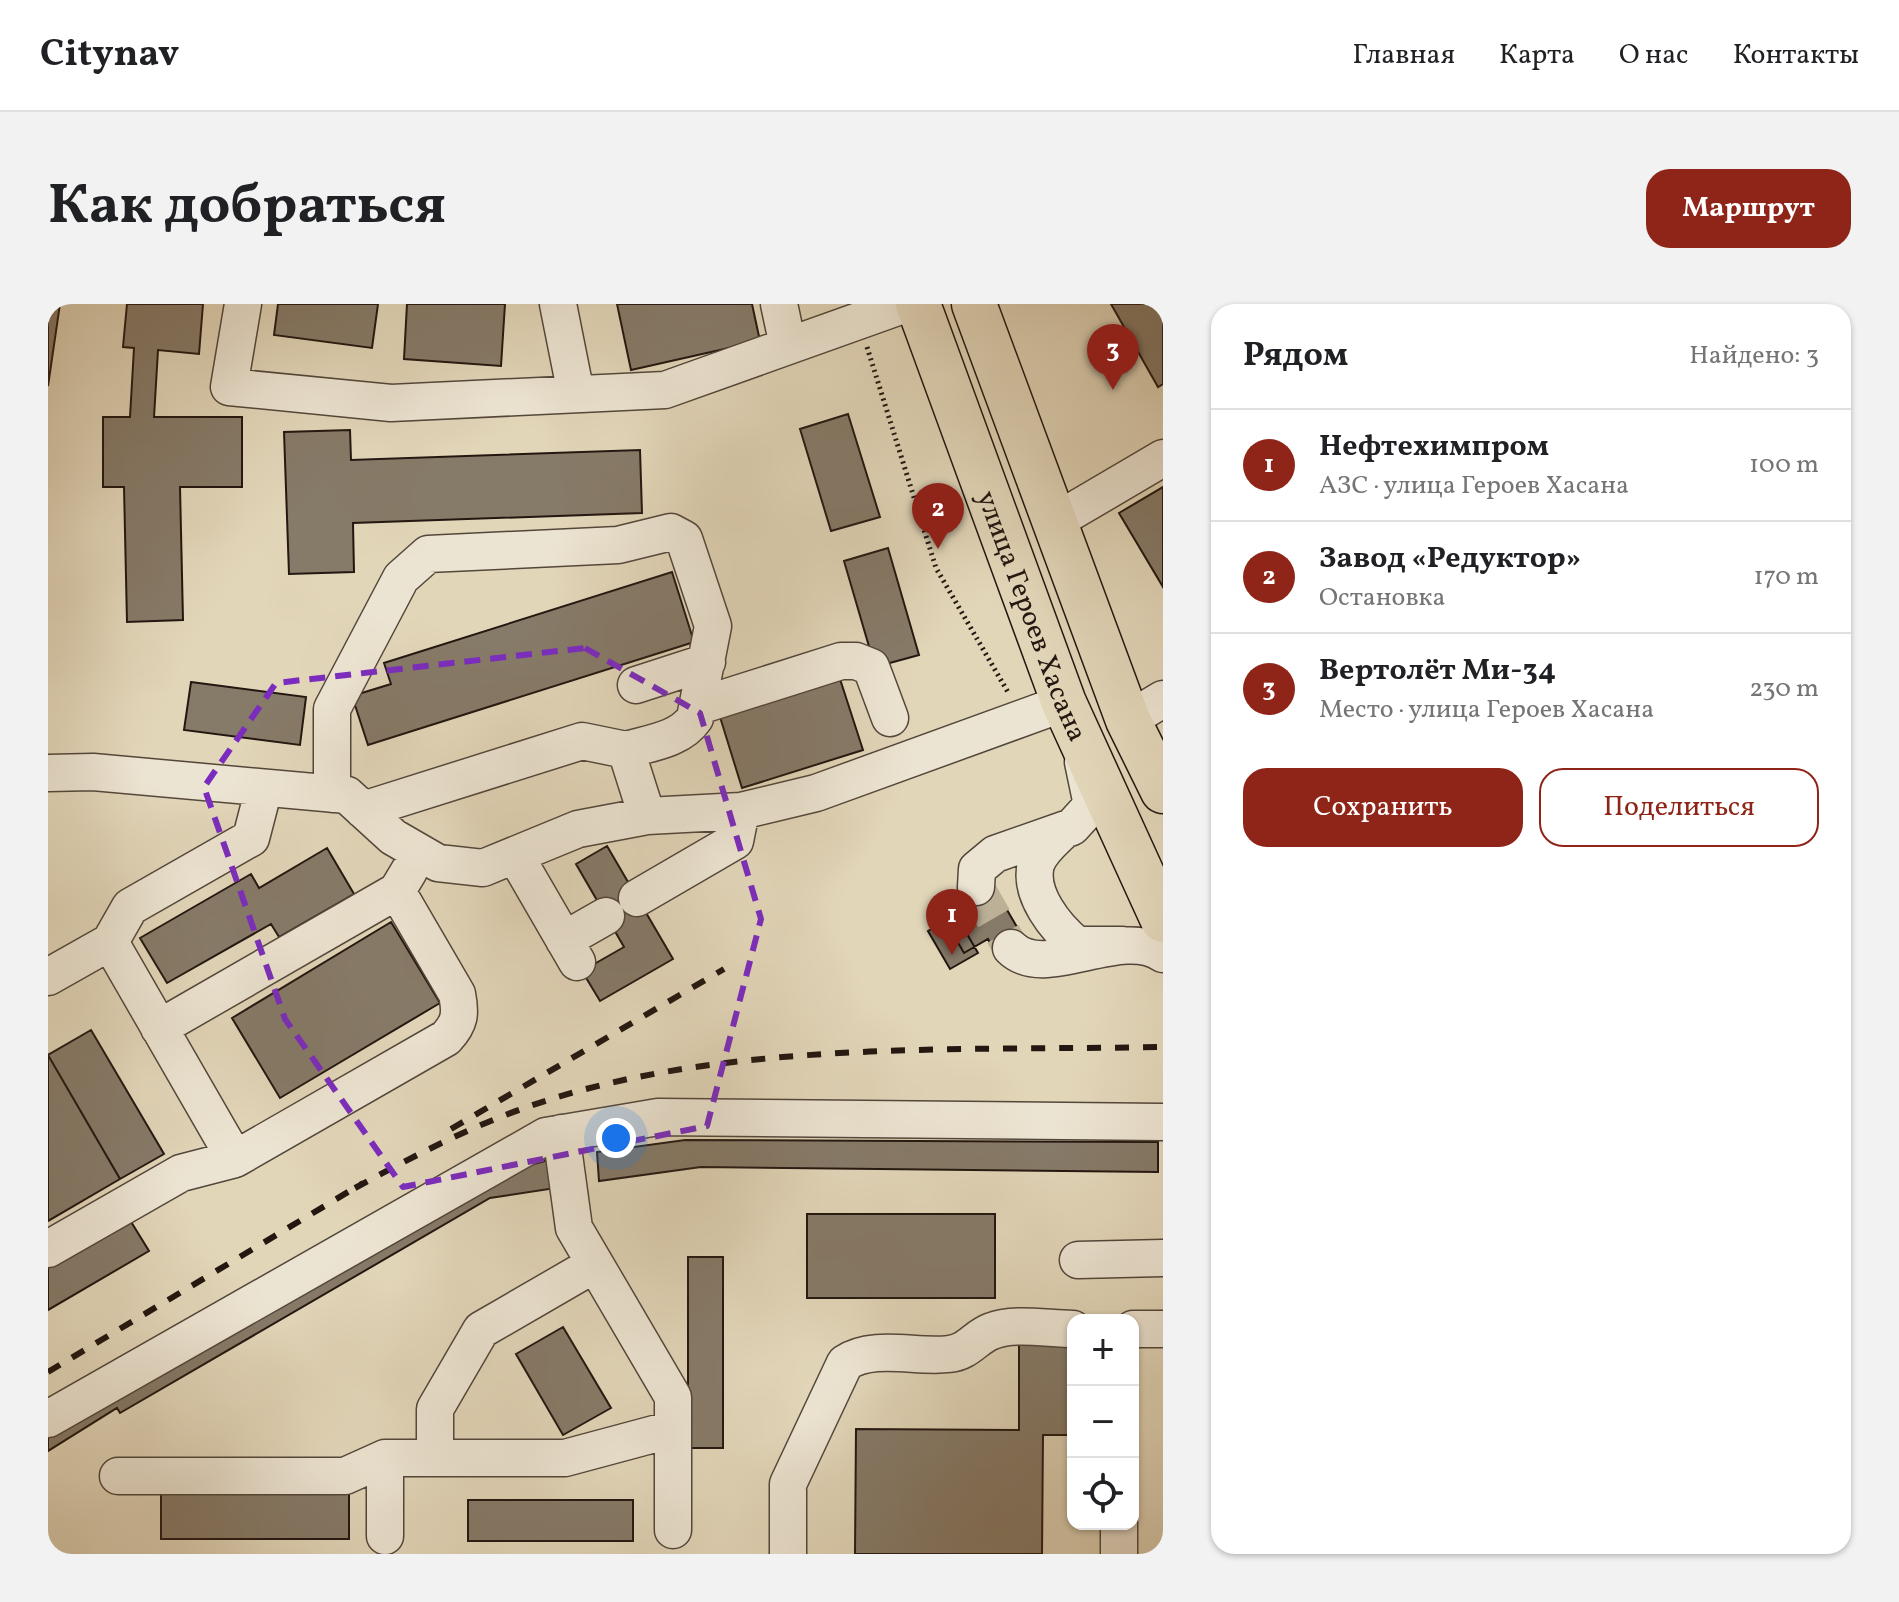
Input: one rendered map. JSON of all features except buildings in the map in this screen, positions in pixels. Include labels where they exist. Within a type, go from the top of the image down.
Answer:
[{"type":"main road","name":"улица Героев Хасана","points":[[918,304],[1070,716],[1163,920]]},
{"type":"main road","name":"улица Героев Хасана","points":[[974,304],[1054,522],[1146,710],[1163,791]]},
{"type":"lane","points":[[243,304],[229,387],[391,403],[665,390],[906,304]]},
{"type":"lane","points":[[558,304],[576,394]]},
{"type":"lane","points":[[779,304],[788,346]]},
{"type":"lane","points":[[1054,522],[1163,458]]},
{"type":"lane","points":[[48,773],[93,772],[264,788],[347,802],[582,741],[626,750],[689,728],[699,706],[713,626],[684,539],[671,532],[618,545],[428,554],[401,578],[332,709],[347,802],[393,837],[438,863],[483,868],[578,829],[647,816],[741,811],[816,793],[1070,716],[1092,805],[1077,824],[995,854],[977,869],[976,887]]},
{"type":"lane","points":[[699,706],[841,661],[856,661],[871,667],[890,718]]},
{"type":"lane","points":[[636,685],[707,662]]},
{"type":"lane","points":[[626,750],[647,816]]},
{"type":"lane","points":[[48,977],[110,942],[130,907],[251,838],[264,788]]},
{"type":"lane","points":[[637,898],[735,841],[741,811]]},
{"type":"lane","points":[[1064,830],[1044,850],[1036,864],[1037,890],[1063,934],[1077,945],[1146,945],[1163,954]]},
{"type":"lane","points":[[159,1028],[397,891],[420,853]]},
{"type":"lane","points":[[515,855],[570,951],[606,916]]},
{"type":"lane","points":[[48,1249],[181,1173],[235,1159],[446,1038],[458,1026],[461,1012],[457,994],[397,891]]},
{"type":"lane","points":[[110,942],[235,1159]]},
{"type":"lane","points":[[1011,948],[1035,958],[1122,945]]},
{"type":"lane","points":[[48,1419],[546,1136],[658,1117],[1163,1122]]},
{"type":"lane","points":[[561,1133],[574,1228],[673,1397],[673,1530]]},
{"type":"lane","points":[[1078,1260],[1163,1258]]},
{"type":"lane","points":[[435,1458],[435,1409],[481,1330],[595,1264]]},
{"type":"lane","points":[[788,1554],[788,1484],[845,1363],[856,1356],[964,1351],[993,1330],[1004,1328],[1067,1329]]},
{"type":"lane","points":[[1139,1329],[1163,1329]]},
{"type":"lane","points":[[118,1476],[345,1476],[385,1458],[565,1458],[673,1429]]},
{"type":"lane","points":[[385,1458],[385,1536]]},
{"type":"lane","points":[[1119,1530],[1119,1554]]},
{"type":"path","points":[[866,345],[936,568],[1015,705]]},
{"type":"highlighted area","points":[[585,648],[700,713],[761,919],[707,1126],[403,1187],[285,1019],[204,787],[276,683]]},
{"type":"tunnel","points":[[976,887],[1011,948]]},
{"type":"railway","points":[[451,1129],[724,969]]},
{"type":"railway","points":[[355,1188],[419,1154],[507,1114],[604,1084],[682,1069],[843,1053],[1163,1047]]},
{"type":"railway","points":[[48,1372],[363,1183]]},
{"type":"place","name":"Вертолёт Ми-34","points":[[1113,390]]},
{"type":"place","name":"Завод «Редуктор»","points":[[938,549]]},
{"type":"place","name":"Нефтехимпром","points":[[952,955]]}]
